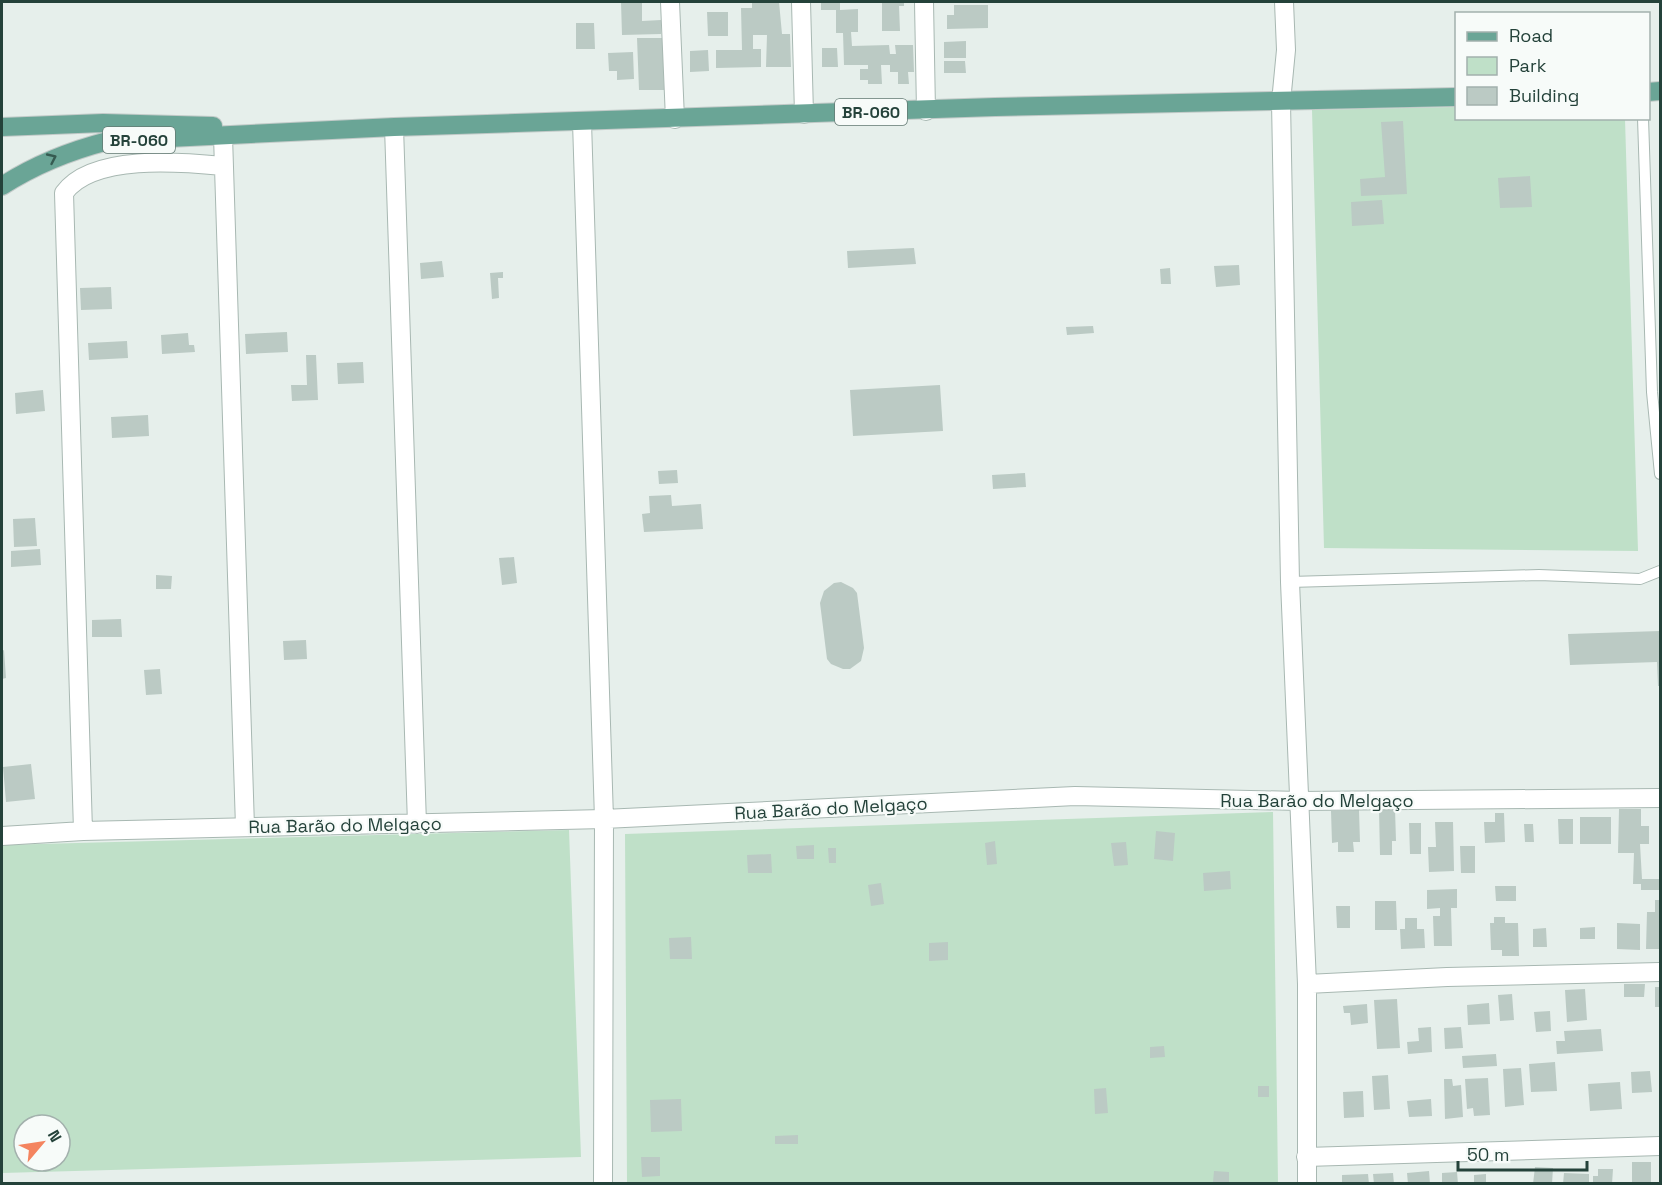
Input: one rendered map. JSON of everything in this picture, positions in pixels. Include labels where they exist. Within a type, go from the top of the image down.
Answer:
[{"type":"main road","name":"BR-060","points":[[2,128],[103,123],[286,130],[1455,97]]},
{"type":"main road","name":"BR-060","points":[[2,186],[27,170],[66,152],[108,141],[223,136],[286,130]]},
{"type":"street","points":[[670,2],[675,119]]},
{"type":"street","points":[[801,2],[804,114]]},
{"type":"street","points":[[924,2],[926,111]]},
{"type":"street","points":[[1284,2],[1286,50],[1281,102],[1290,582],[1307,984],[1307,1184]]},
{"type":"street","points":[[582,122],[604,819],[603,1184]]},
{"type":"street","points":[[394,127],[417,824]]},
{"type":"street","points":[[223,136],[245,827]]},
{"type":"street","points":[[83,831],[64,193],[72,181],[87,173],[149,163],[224,166]]},
{"type":"street","name":"Rua Barão do Melgaço","points":[[2,836],[83,831],[604,819],[1075,796],[1299,801],[1660,798]]},
{"type":"street","points":[[1307,984],[1447,977],[1660,972]]},
{"type":"street","points":[[1306,1157],[1660,1146]]},
{"type":"lane","points":[[1642,120],[1652,392],[1660,474]]},
{"type":"lane","points":[[1290,582],[1539,575],[1640,579],[1660,571]]},
{"type":"green space","points":[[1455,107],[1455,120],[1625,120],[1638,551],[1324,548],[1312,110]]},
{"type":"green space","points":[[1273,812],[1278,1183],[627,1183],[625,834]]},
{"type":"green space","points":[[569,830],[581,1157],[72,1171],[72,1113],[12,1113],[12,1173],[2,1173],[2,845]]},
{"type":"building","points":[[621,2],[642,2],[642,21],[661,20],[661,34],[622,35]]},
{"type":"building","points":[[752,2],[779,2],[782,34],[790,34],[791,67],[766,67],[767,35],[753,35],[753,49],[761,49],[761,67],[716,68],[716,50],[742,50],[741,8],[752,8]]},
{"type":"building","points":[[821,2],[840,2],[840,10],[858,9],[858,32],[851,32],[852,46],[889,45],[890,54],[896,54],[895,45],[913,45],[914,72],[908,72],[909,84],[898,84],[898,72],[890,72],[890,65],[881,65],[882,84],[868,84],[868,80],[860,80],[860,69],[868,69],[868,65],[844,65],[843,33],[836,33],[836,10],[821,10]]},
{"type":"building","points":[[882,2],[904,2],[904,6],[899,6],[900,31],[882,31]]},
{"type":"building","points":[[954,5],[988,5],[988,28],[947,29],[947,15],[954,15]]},
{"type":"building","points":[[707,12],[728,12],[728,36],[708,36]]},
{"type":"building","points":[[576,23],[594,23],[595,49],[576,49]]},
{"type":"building","points":[[637,38],[663,38],[664,90],[639,90]]},
{"type":"building","points":[[966,41],[966,58],[944,58],[944,42]]},
{"type":"building","points":[[822,48],[837,48],[838,67],[822,67]]},
{"type":"building","points":[[708,50],[709,71],[690,72],[690,51]]},
{"type":"building","points":[[633,52],[634,79],[617,80],[617,71],[609,71],[608,53]]},
{"type":"building","points":[[944,61],[965,61],[966,73],[944,73]]},
{"type":"building","points":[[1403,121],[1407,194],[1361,196],[1360,179],[1385,177],[1381,122]]},
{"type":"building","points":[[1530,176],[1532,207],[1500,208],[1498,178]]},
{"type":"building","points":[[1382,200],[1384,224],[1352,226],[1351,202]]},
{"type":"building","points":[[914,248],[916,264],[848,268],[847,251]]},
{"type":"building","points":[[442,261],[444,277],[421,279],[420,263]]},
{"type":"building","points":[[1239,265],[1240,285],[1216,287],[1214,266]]},
{"type":"building","points":[[1170,268],[1171,284],[1161,284],[1160,269]]},
{"type":"building","points":[[503,272],[503,278],[498,278],[499,298],[492,299],[490,273]]},
{"type":"building","points":[[111,287],[112,309],[81,310],[80,288]]},
{"type":"building","points":[[1093,326],[1094,333],[1067,335],[1066,327]]},
{"type":"building","points":[[287,332],[288,352],[246,354],[245,334]]},
{"type":"building","points":[[188,333],[189,345],[194,345],[195,352],[162,354],[161,335]]},
{"type":"building","points":[[127,341],[128,358],[89,360],[88,343]]},
{"type":"building","points":[[306,355],[316,355],[318,400],[292,401],[291,385],[307,385]]},
{"type":"building","points":[[363,362],[364,383],[338,384],[337,363]]},
{"type":"building","points":[[940,385],[943,431],[853,436],[850,390]]},
{"type":"building","points":[[43,390],[45,411],[16,414],[15,393]]},
{"type":"building","points":[[148,415],[149,436],[112,438],[111,417]]},
{"type":"building","points":[[677,470],[678,483],[659,484],[658,471]]},
{"type":"building","points":[[1025,473],[1026,487],[993,489],[992,475]]},
{"type":"building","points":[[671,495],[672,506],[701,504],[703,529],[644,532],[642,514],[650,513],[649,496]]},
{"type":"building","points":[[35,518],[37,546],[14,547],[13,519]]},
{"type":"building","points":[[40,549],[41,565],[11,567],[11,551]]},
{"type":"building","points":[[514,557],[517,583],[502,585],[499,558]]},
{"type":"building","points":[[156,575],[172,576],[171,589],[156,589]]},
{"type":"building","points":[[841,582],[853,588],[857,593],[864,648],[861,661],[850,669],[831,664],[827,659],[820,603],[824,591],[834,583]]},
{"type":"building","points":[[121,619],[122,637],[92,637],[92,620]]},
{"type":"building","points":[[1660,631],[1660,686],[1658,686],[1657,662],[1570,665],[1568,634]]},
{"type":"building","points":[[306,640],[307,659],[284,660],[283,641]]},
{"type":"building","points":[[4,650],[6,678],[2,679],[2,651]]},
{"type":"building","points":[[160,669],[162,694],[146,695],[144,670]]},
{"type":"building","points":[[31,764],[35,799],[6,802],[3,767]]},
{"type":"building","points":[[1395,809],[1396,841],[1392,841],[1392,855],[1380,855],[1379,810]]},
{"type":"building","points":[[1619,809],[1641,809],[1641,826],[1649,826],[1649,844],[1640,844],[1642,879],[1660,879],[1660,890],[1641,890],[1641,884],[1633,884],[1634,853],[1618,853]]},
{"type":"building","points":[[1359,810],[1360,842],[1353,842],[1354,852],[1338,852],[1338,842],[1332,843],[1331,811]]},
{"type":"building","points":[[1495,813],[1504,813],[1505,842],[1485,843],[1484,822],[1495,822]]},
{"type":"building","points":[[1580,817],[1611,817],[1611,844],[1580,844]]},
{"type":"building","points":[[1558,819],[1573,819],[1573,844],[1559,844]]},
{"type":"building","points":[[1435,822],[1453,822],[1454,871],[1429,872],[1428,847],[1436,847]]},
{"type":"building","points":[[1409,823],[1421,823],[1421,854],[1410,854]]},
{"type":"building","points":[[1524,824],[1533,824],[1534,842],[1525,842]]},
{"type":"building","points":[[1156,831],[1175,833],[1173,861],[1154,859]]},
{"type":"building","points":[[995,841],[997,864],[987,865],[985,843]]},
{"type":"building","points":[[1126,842],[1128,865],[1114,866],[1111,843]]},
{"type":"building","points":[[814,845],[814,859],[797,859],[796,846]]},
{"type":"building","points":[[1460,846],[1475,846],[1475,873],[1461,873]]},
{"type":"building","points":[[828,848],[836,848],[836,863],[829,863]]},
{"type":"building","points":[[771,854],[772,873],[748,873],[747,855]]},
{"type":"building","points":[[1230,871],[1231,889],[1204,891],[1203,873]]},
{"type":"building","points":[[881,883],[884,904],[871,906],[868,885]]},
{"type":"building","points":[[1495,886],[1516,886],[1516,901],[1496,901]]},
{"type":"building","points":[[1457,889],[1457,908],[1451,908],[1452,946],[1434,946],[1433,916],[1440,916],[1440,908],[1427,909],[1427,890]]},
{"type":"building","points":[[1655,900],[1660,900],[1660,949],[1646,949],[1647,912],[1655,912]]},
{"type":"building","points":[[1375,901],[1396,901],[1397,930],[1375,930]]},
{"type":"building","points":[[1336,906],[1350,906],[1350,928],[1337,928]]},
{"type":"building","points":[[1494,917],[1505,917],[1505,923],[1518,923],[1519,956],[1502,956],[1502,950],[1491,950],[1490,923],[1494,923]]},
{"type":"building","points":[[1405,918],[1417,918],[1417,929],[1424,929],[1425,948],[1401,949],[1400,929],[1405,929]]},
{"type":"building","points":[[1617,923],[1640,924],[1640,950],[1617,949]]},
{"type":"building","points":[[1595,927],[1595,939],[1580,939],[1580,928]]},
{"type":"building","points":[[1546,928],[1547,947],[1533,947],[1533,929]]},
{"type":"building","points":[[691,937],[692,959],[670,959],[669,938]]},
{"type":"building","points":[[948,942],[948,960],[929,961],[929,943]]},
{"type":"building","points":[[1624,984],[1645,984],[1644,997],[1624,997]]},
{"type":"building","points":[[1655,987],[1660,987],[1660,1007],[1655,1007]]},
{"type":"building","points":[[1585,989],[1587,1020],[1567,1022],[1565,990]]},
{"type":"building","points":[[1512,994],[1514,1020],[1500,1021],[1498,995]]},
{"type":"building","points":[[1397,999],[1400,1048],[1377,1049],[1374,1000]]},
{"type":"building","points":[[1489,1003],[1490,1024],[1468,1025],[1467,1005]]},
{"type":"building","points":[[1367,1004],[1368,1023],[1351,1025],[1350,1013],[1344,1013],[1343,1006]]},
{"type":"building","points":[[1550,1011],[1551,1031],[1536,1032],[1534,1012]]},
{"type":"building","points":[[1431,1027],[1432,1052],[1408,1054],[1407,1042],[1419,1041],[1418,1028]]},
{"type":"building","points":[[1461,1027],[1463,1048],[1445,1049],[1444,1028]]},
{"type":"building","points":[[1601,1029],[1603,1051],[1557,1054],[1556,1041],[1565,1041],[1564,1031]]},
{"type":"building","points":[[1164,1046],[1165,1057],[1150,1058],[1150,1047]]},
{"type":"building","points":[[1496,1054],[1497,1066],[1463,1068],[1462,1056]]},
{"type":"building","points":[[1555,1062],[1557,1091],[1531,1092],[1529,1064]]},
{"type":"building","points":[[1521,1068],[1524,1105],[1505,1107],[1503,1069]]},
{"type":"building","points":[[1650,1071],[1652,1092],[1632,1093],[1631,1072]]},
{"type":"building","points":[[1388,1075],[1390,1109],[1374,1110],[1372,1076]]},
{"type":"building","points":[[1488,1078],[1490,1115],[1474,1116],[1473,1108],[1467,1109],[1465,1079]]},
{"type":"building","points":[[1444,1079],[1452,1079],[1453,1086],[1461,1085],[1463,1117],[1445,1119]]},
{"type":"building","points":[[1620,1082],[1622,1109],[1590,1111],[1588,1084]]},
{"type":"building","points":[[1258,1086],[1269,1086],[1269,1097],[1258,1097]]},
{"type":"building","points":[[1106,1088],[1108,1113],[1095,1114],[1094,1089]]},
{"type":"building","points":[[1363,1091],[1364,1117],[1344,1118],[1343,1092]]},
{"type":"building","points":[[681,1099],[682,1131],[651,1132],[650,1100]]},
{"type":"building","points":[[1431,1099],[1432,1116],[1409,1117],[1407,1101]]},
{"type":"building","points":[[798,1135],[798,1144],[775,1144],[775,1136]]},
{"type":"building","points":[[641,1157],[660,1157],[660,1176],[642,1177]]},
{"type":"building","points":[[1632,1162],[1651,1162],[1651,1184],[1632,1184]]},
{"type":"building","points":[[1535,1167],[1553,1168],[1552,1184],[1533,1184]]},
{"type":"building","points":[[1598,1169],[1613,1169],[1612,1184],[1593,1184],[1593,1176],[1598,1176]]},
{"type":"building","points":[[1214,1171],[1229,1172],[1229,1182],[1213,1182]]},
{"type":"building","points":[[1429,1171],[1430,1184],[1408,1184],[1407,1173]]},
{"type":"building","points":[[1457,1172],[1458,1184],[1442,1184],[1442,1173]]},
{"type":"building","points":[[1393,1173],[1394,1184],[1374,1184],[1373,1174]]},
{"type":"building","points":[[1564,1173],[1589,1174],[1589,1184],[1563,1184]]},
{"type":"building","points":[[1368,1174],[1369,1184],[1342,1184],[1342,1175]]},
{"type":"building","points":[[1486,1174],[1486,1184],[1474,1184],[1474,1175]]}]
